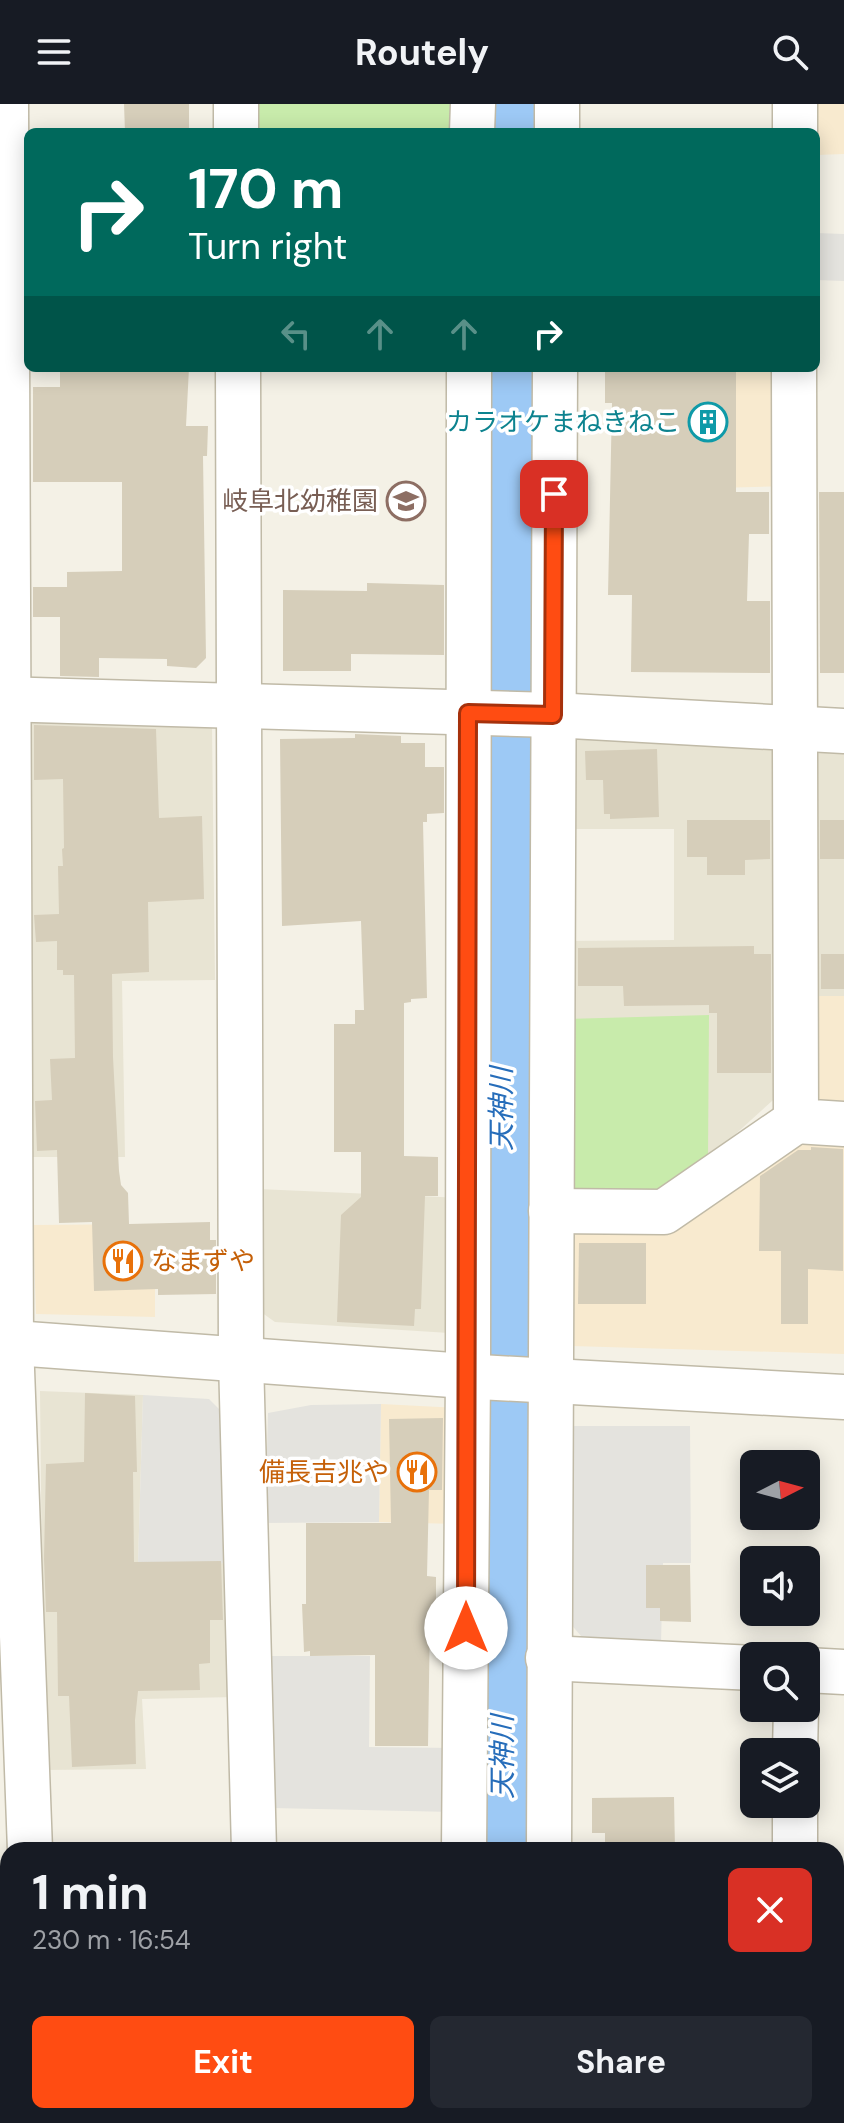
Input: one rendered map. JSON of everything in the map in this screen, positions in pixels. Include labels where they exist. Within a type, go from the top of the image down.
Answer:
[{"type":"street","points":[[6,104],[3,700],[6,1342],[30,1842]]},
{"type":"street","points":[[236,104],[236,128]]},
{"type":"street","points":[[472,128],[473,104]]},
{"type":"street","points":[[557,104],[557,128]]},
{"type":"street","points":[[795,104],[795,128]]},
{"type":"street","points":[[238,372],[241,1359],[254,1842]]},
{"type":"street","points":[[464,1842],[474,1376],[475,714],[469,372]]},
{"type":"street","points":[[549,1842],[547,1380],[551,1211],[547,715],[555,372]]},
{"type":"street","points":[[794,372],[796,1121]]},
{"type":"street","points":[[3,700],[547,715],[844,731]]},
{"type":"street","points":[[551,1211],[664,1212],[796,1121],[844,1124]]},
{"type":"street","points":[[6,1342],[474,1376],[844,1397]]},
{"type":"street","points":[[548,1658],[740,1667]]},
{"type":"street","points":[[820,1671],[844,1672]]},
{"type":"street","points":[[795,1818],[795,1842]]},
{"type":"shaded area","points":[[812,104],[844,104],[844,154],[820,155],[820,128],[814,128]]},
{"type":"shaded area","points":[[820,233],[844,234],[844,281],[820,280]]},
{"type":"shaded area","points":[[677,372],[784,372],[787,486],[677,489]]},
{"type":"shaded area","points":[[36,713],[196,715],[212,727],[215,980],[122,981],[125,1157],[30,1157],[22,728]]},
{"type":"shaded area","points":[[579,733],[767,744],[782,756],[782,1092],[708,1159],[566,1019],[566,941],[674,940],[674,829],[566,829],[567,745]]},
{"type":"shaded area","points":[[818,749],[844,750],[844,996],[805,996],[810,759]]},
{"type":"shaded area","points":[[805,996],[844,996],[844,1109],[816,1108]]},
{"type":"shaded area","points":[[808,1133],[844,1135],[844,1354],[572,1346],[568,1258],[579,1222]]},
{"type":"shaded area","points":[[258,1189],[463,1198],[465,1334],[275,1322],[261,1312]]},
{"type":"shaded area","points":[[155,1224],[155,1317],[36,1314],[33,1225]]},
{"type":"shaded area","points":[[40,1391],[143,1395],[138,1564],[231,1563],[235,1697],[142,1699],[146,1769],[44,1770]]},
{"type":"shaded area","points":[[143,1395],[209,1399],[225,1415],[231,1563],[138,1564]]},
{"type":"shaded area","points":[[381,1404],[459,1408],[457,1524],[379,1522]]},
{"type":"shaded area","points":[[381,1404],[379,1522],[265,1523],[268,1413],[311,1405]]},
{"type":"shaded area","points":[[574,1426],[690,1426],[691,1563],[663,1563],[661,1643],[582,1637],[568,1621]]},
{"type":"shaded area","points":[[269,1656],[370,1656],[369,1747],[454,1748],[453,1812],[272,1808]]},
{"type":"green space","points":[[246,104],[464,104],[463,128],[246,128]]},
{"type":"green space","points":[[709,1015],[708,1159],[661,1199],[579,1198],[569,1177],[566,1019]]},
{"type":"building","points":[[124,104],[189,104],[189,128],[125,128]]},
{"type":"building","points":[[60,372],[189,372],[186,426],[208,426],[207,456],[203,456],[206,658],[196,668],[167,666],[167,659],[99,658],[99,677],[60,676],[60,617],[33,617],[33,587],[67,587],[67,572],[122,571],[122,482],[33,482],[33,387],[60,387]]},
{"type":"building","points":[[605,372],[736,372],[736,492],[769,492],[769,534],[749,534],[747,601],[770,601],[770,673],[631,672],[632,595],[608,595],[612,403],[605,403]]},
{"type":"building","points":[[819,492],[844,492],[844,673],[820,673]]},
{"type":"building","points":[[367,583],[444,585],[444,655],[351,654],[351,671],[283,671],[283,590],[367,591]]},
{"type":"building","points":[[34,725],[156,729],[159,818],[202,816],[204,899],[148,902],[149,972],[112,974],[113,1057],[119,1171],[121,1185],[128,1193],[129,1224],[210,1222],[210,1240],[216,1240],[216,1294],[158,1295],[158,1289],[94,1291],[92,1222],[59,1223],[57,1150],[37,1151],[35,1101],[52,1100],[50,1059],[75,1058],[74,975],[63,975],[63,970],[57,970],[57,941],[36,942],[34,915],[59,914],[58,866],[63,866],[64,848],[63,779],[34,780]]},
{"type":"building","points":[[355,734],[401,736],[401,743],[425,743],[425,767],[444,767],[444,813],[427,814],[427,822],[423,822],[427,998],[411,999],[411,1002],[404,1003],[404,1156],[438,1157],[438,1196],[425,1196],[421,1309],[415,1309],[414,1326],[337,1322],[341,1215],[361,1197],[361,1152],[334,1152],[334,1024],[355,1024],[355,1010],[364,1010],[361,921],[282,926],[280,739],[355,738]]},
{"type":"building","points":[[657,749],[659,817],[610,819],[610,814],[604,814],[603,780],[586,780],[585,751]]},
{"type":"building","points":[[687,820],[770,820],[770,859],[745,860],[745,875],[707,875],[707,857],[687,857]]},
{"type":"building","points":[[820,820],[844,820],[844,859],[820,859]]},
{"type":"building","points":[[754,946],[754,954],[771,954],[771,1073],[717,1073],[717,1013],[709,1013],[709,1005],[624,1006],[623,986],[578,986],[578,948]]},
{"type":"building","points":[[821,954],[844,954],[844,989],[821,989]]},
{"type":"building","points":[[811,1147],[843,1149],[843,1271],[808,1269],[808,1324],[781,1324],[781,1251],[759,1251],[760,1176],[798,1150],[811,1150]]},
{"type":"building","points":[[579,1243],[646,1243],[646,1304],[578,1304]]},
{"type":"building","points":[[85,1393],[135,1396],[137,1472],[133,1472],[134,1562],[221,1561],[223,1620],[210,1620],[210,1663],[199,1664],[200,1690],[138,1691],[136,1764],[72,1767],[69,1696],[58,1696],[57,1612],[46,1612],[46,1464],[84,1462]]},
{"type":"building","points":[[443,1418],[442,1490],[429,1490],[427,1576],[436,1577],[436,1617],[430,1617],[428,1746],[375,1746],[375,1655],[310,1656],[310,1651],[304,1652],[302,1604],[306,1604],[306,1523],[391,1523],[389,1419]]},
{"type":"building","points":[[646,1565],[690,1565],[691,1622],[660,1621],[660,1608],[646,1608]]},
{"type":"building","points":[[674,1797],[675,1842],[605,1842],[605,1833],[592,1833],[592,1798]]},
{"type":"waterway","name":"天神川","points":[[510,104],[510,128]]},
{"type":"waterway","name":"天神川","points":[[503,1842],[501,820],[508,372]]},
{"type":"place","name":"カラオケまねきねこ","points":[[708,422]]},
{"type":"place","name":"岐阜北幼稚園","points":[[406,501]]},
{"type":"place","name":"なまずや","points":[[123,1261]]},
{"type":"place","name":"備長吉兆や","points":[[417,1472]]},
{"type":"route","points":[[466,1628],[468,713],[553,715],[554,494]]}]
